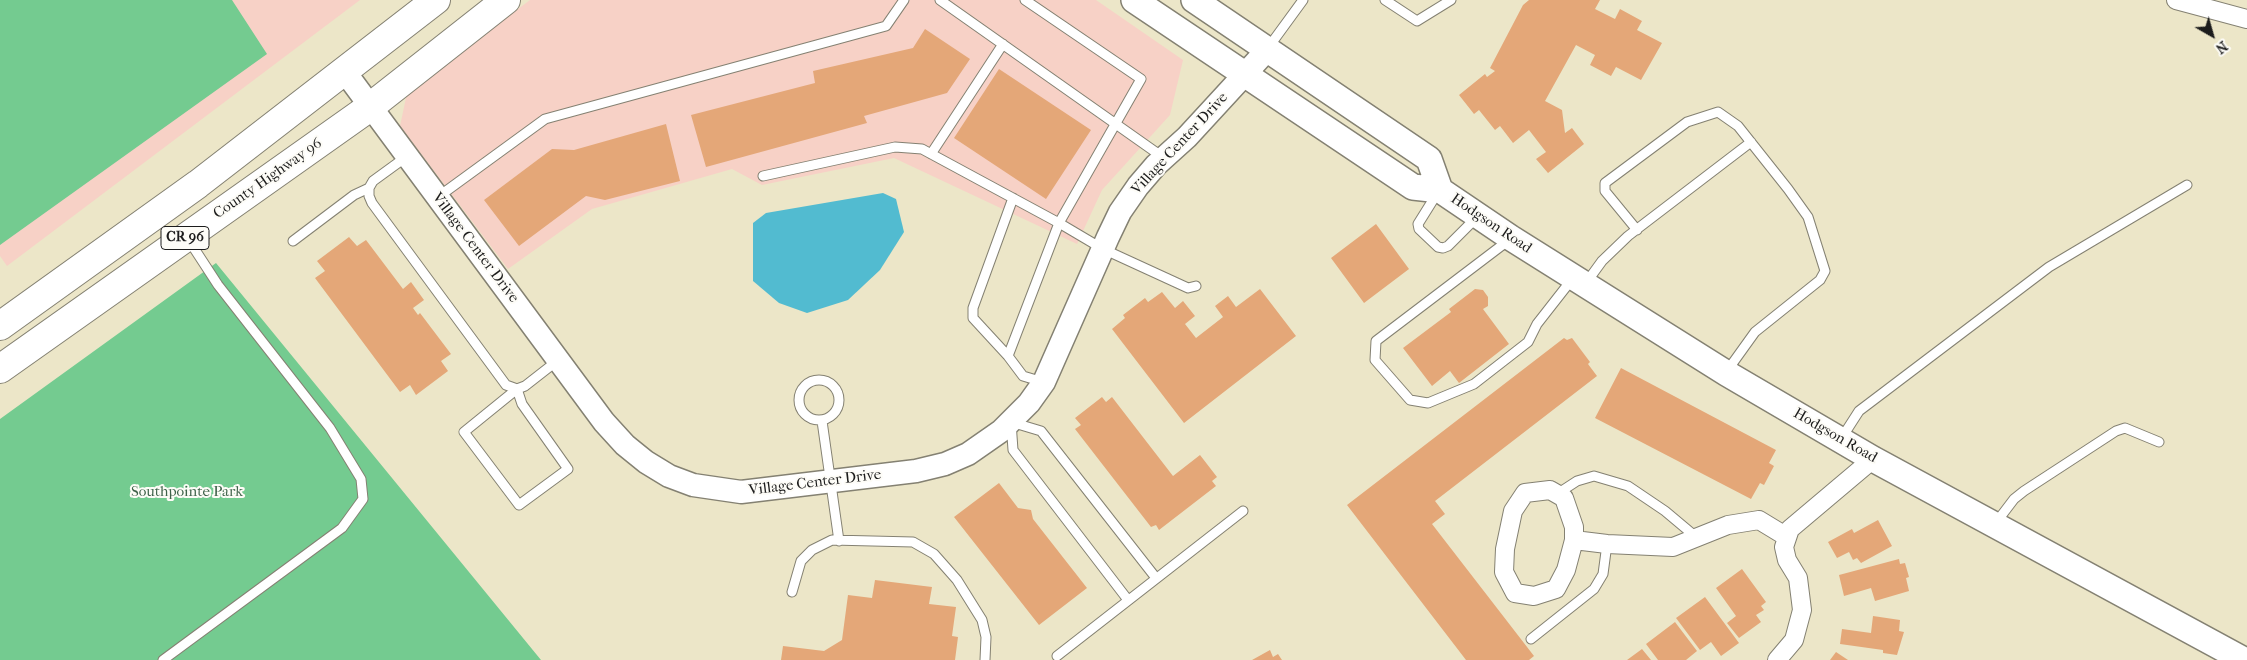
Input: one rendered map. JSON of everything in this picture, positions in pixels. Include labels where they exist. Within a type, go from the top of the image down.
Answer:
[{"type":"main road","name":"CR 96","points":[[0,326],[198,184],[436,0]]},
{"type":"main road","name":"County Highway 96","points":[[0,369],[370,107],[506,0]]},
{"type":"main road","name":"Hodgson Road","points":[[1134,0],[1413,187],[1440,190],[1511,238],[1726,373],[1873,459],[2244,660]]},
{"type":"main road","name":"Hodgson Road","points":[[1194,0],[1429,159],[1440,190]]},
{"type":"street","points":[[2176,0],[2247,18]]},
{"type":"street","name":"Village Center Drive","points":[[345,72],[604,422],[625,446],[669,476],[693,485],[741,492],[916,471],[945,464],[968,454],[1011,422],[1029,403],[1044,382],[1120,212],[1138,186],[1187,137],[1268,49]]},
{"type":"street","points":[[1777,660],[1794,640],[1802,610],[1798,578],[1787,560],[1784,547],[1790,529],[1873,459]]},
{"type":"street","points":[[1550,490],[1564,498],[1574,527],[1574,540],[1566,570],[1556,589],[1534,596],[1515,593],[1504,572],[1504,549],[1513,511],[1526,493],[1550,490]]},
{"type":"street","points":[[1574,540],[1607,544],[1673,547],[1728,525],[1759,520],[1787,536]]},
{"type":"lane","points":[[437,198],[545,119],[886,26],[904,0]]},
{"type":"lane","points":[[940,0],[1116,122],[1164,158]]},
{"type":"lane","points":[[1008,356],[1059,223],[1141,80],[1025,0]]},
{"type":"lane","points":[[1268,49],[1303,0]]},
{"type":"lane","points":[[1385,0],[1417,21],[1451,0]]},
{"type":"lane","points":[[931,154],[1003,44]]},
{"type":"lane","points":[[1637,230],[1605,191],[1605,183],[1687,122],[1718,112],[1738,126],[1808,217],[1825,270],[1820,280],[1754,332],[1726,373]]},
{"type":"lane","points":[[1511,238],[1376,341],[1375,360],[1410,400],[1428,403],[1474,384],[1528,342],[1537,324],[1579,281],[1637,230],[1751,142]]},
{"type":"lane","points":[[763,176],[895,148],[922,149],[1103,249],[1188,288],[1196,286]]},
{"type":"lane","points":[[407,157],[373,181],[369,188],[369,196],[372,203],[506,385],[517,389]]},
{"type":"lane","points":[[1841,440],[1859,411],[2049,267],[2187,185]]},
{"type":"lane","points":[[293,241],[354,195],[369,188]]},
{"type":"lane","points":[[1440,190],[1418,224],[1420,229],[1438,247],[1448,246],[1478,216]]},
{"type":"lane","points":[[1013,198],[973,308],[973,318],[1008,356],[1023,376],[1044,382]]},
{"type":"lane","points":[[163,660],[342,528],[363,499],[361,479],[330,428],[218,285],[186,237]]},
{"type":"lane","points":[[517,389],[522,404],[568,469],[518,505],[464,432],[517,389],[525,386],[558,360]]},
{"type":"lane","points":[[819,379],[830,382],[838,391],[840,403],[834,415],[822,421],[808,418],[800,409],[798,397],[805,385],[819,379]]},
{"type":"lane","points":[[822,421],[839,540]]},
{"type":"lane","points":[[1128,600],[1013,450],[1011,422],[1042,431],[1156,578]]},
{"type":"lane","points":[[1995,524],[2014,499],[2024,491],[2116,431],[2125,428],[2159,442]]},
{"type":"lane","points":[[1557,494],[1577,481],[1594,476],[1628,486],[1665,511],[1696,537]]},
{"type":"lane","points":[[1058,656],[1242,511]]},
{"type":"lane","points":[[792,592],[801,561],[812,550],[832,540],[913,542],[934,554],[957,580],[982,620],[986,637],[985,660]]},
{"type":"lane","points":[[1531,639],[1594,589],[1603,574],[1607,544]]},
{"type":"shaded area","points":[[0,0],[360,0],[7,266],[0,256]]},
{"type":"shaded area","points":[[530,0],[1096,0],[1183,60],[1170,115],[1102,190],[1077,244],[894,158],[762,185],[732,169],[592,209],[508,269],[400,126],[407,93]]},
{"type":"green space","points":[[0,0],[232,0],[267,54],[0,245]]},
{"type":"green space","name":"Southpointe Park","points":[[216,263],[541,660],[0,660],[0,419]]},
{"type":"water","points":[[883,193],[896,199],[904,232],[880,270],[848,300],[807,313],[779,303],[753,281],[753,223],[766,213]]},
{"type":"building","points":[[1529,0],[1600,0],[1595,9],[1615,19],[1620,9],[1642,21],[1637,30],[1662,43],[1641,80],[1616,67],[1611,76],[1590,65],[1595,55],[1576,45],[1545,101],[1562,110],[1565,133],[1572,128],[1584,144],[1548,173],[1536,159],[1546,152],[1529,130],[1513,143],[1500,126],[1495,130],[1479,110],[1474,114],[1459,95],[1485,74],[1487,77],[1495,71],[1490,68],[1523,5]]},
{"type":"building","points":[[925,29],[970,59],[947,93],[864,116],[867,123],[706,167],[691,115],[815,83],[813,71],[913,48]]},
{"type":"building","points":[[999,69],[1091,130],[1046,199],[954,138]]},
{"type":"building","points":[[666,124],[680,181],[605,200],[586,196],[519,246],[484,200],[552,149],[574,150]]},
{"type":"building","points":[[1376,224],[1409,269],[1364,303],[1331,258]]},
{"type":"building","points":[[349,237],[357,246],[366,240],[403,289],[411,282],[424,300],[413,308],[418,315],[420,313],[451,354],[441,361],[448,371],[416,395],[410,385],[400,392],[315,278],[325,271],[317,261]]},
{"type":"building","points":[[1260,289],[1296,336],[1184,423],[1112,329],[1125,318],[1123,315],[1145,298],[1148,302],[1162,292],[1175,308],[1183,301],[1195,316],[1185,324],[1196,338],[1223,317],[1215,306],[1228,296],[1236,307]]},
{"type":"building","points":[[1475,289],[1483,290],[1488,297],[1488,306],[1483,309],[1509,344],[1459,383],[1450,371],[1432,386],[1403,348],[1451,312],[1449,309]]},
{"type":"building","points":[[1564,338],[1567,340],[1572,338],[1590,362],[1588,364],[1597,376],[1435,501],[1445,514],[1432,524],[1534,656],[1529,660],[1466,660],[1347,505]]},
{"type":"building","points":[[1621,368],[1776,450],[1769,463],[1774,466],[1764,485],[1760,483],[1751,499],[1595,418]]},
{"type":"building","points":[[1102,397],[1106,402],[1112,397],[1173,476],[1200,455],[1217,477],[1212,481],[1216,486],[1159,530],[1156,525],[1151,527],[1075,429],[1081,425],[1075,418]]},
{"type":"building","points":[[999,483],[1018,508],[1031,510],[1033,519],[1087,588],[1039,625],[954,517]]},
{"type":"building","points":[[1878,520],[1892,546],[1861,563],[1857,558],[1853,560],[1849,552],[1837,558],[1828,542],[1852,529],[1854,533]]},
{"type":"building","points":[[1899,559],[1900,564],[1905,563],[1909,577],[1906,578],[1909,591],[1875,601],[1871,588],[1844,596],[1839,575]]},
{"type":"building","points":[[1742,569],[1766,602],[1761,606],[1764,610],[1756,615],[1761,622],[1739,638],[1727,623],[1736,616],[1716,588]]},
{"type":"building","points":[[875,580],[932,587],[929,604],[956,607],[952,636],[958,637],[955,660],[781,660],[783,646],[824,651],[842,640],[848,595],[872,598]]},
{"type":"building","points":[[1705,597],[1739,643],[1721,656],[1711,642],[1700,650],[1676,618]]},
{"type":"building","points":[[1873,616],[1900,620],[1899,631],[1904,632],[1897,655],[1883,653],[1883,650],[1840,644],[1842,629],[1871,633]]},
{"type":"building","points":[[1675,622],[1697,651],[1686,660],[1658,660],[1646,644]]},
{"type":"building","points":[[1642,649],[1651,660],[1627,660]]},
{"type":"building","points":[[1270,650],[1273,657],[1278,654],[1282,660],[1252,660]]},
{"type":"building","points":[[1836,652],[1848,660],[1830,660]]}]
